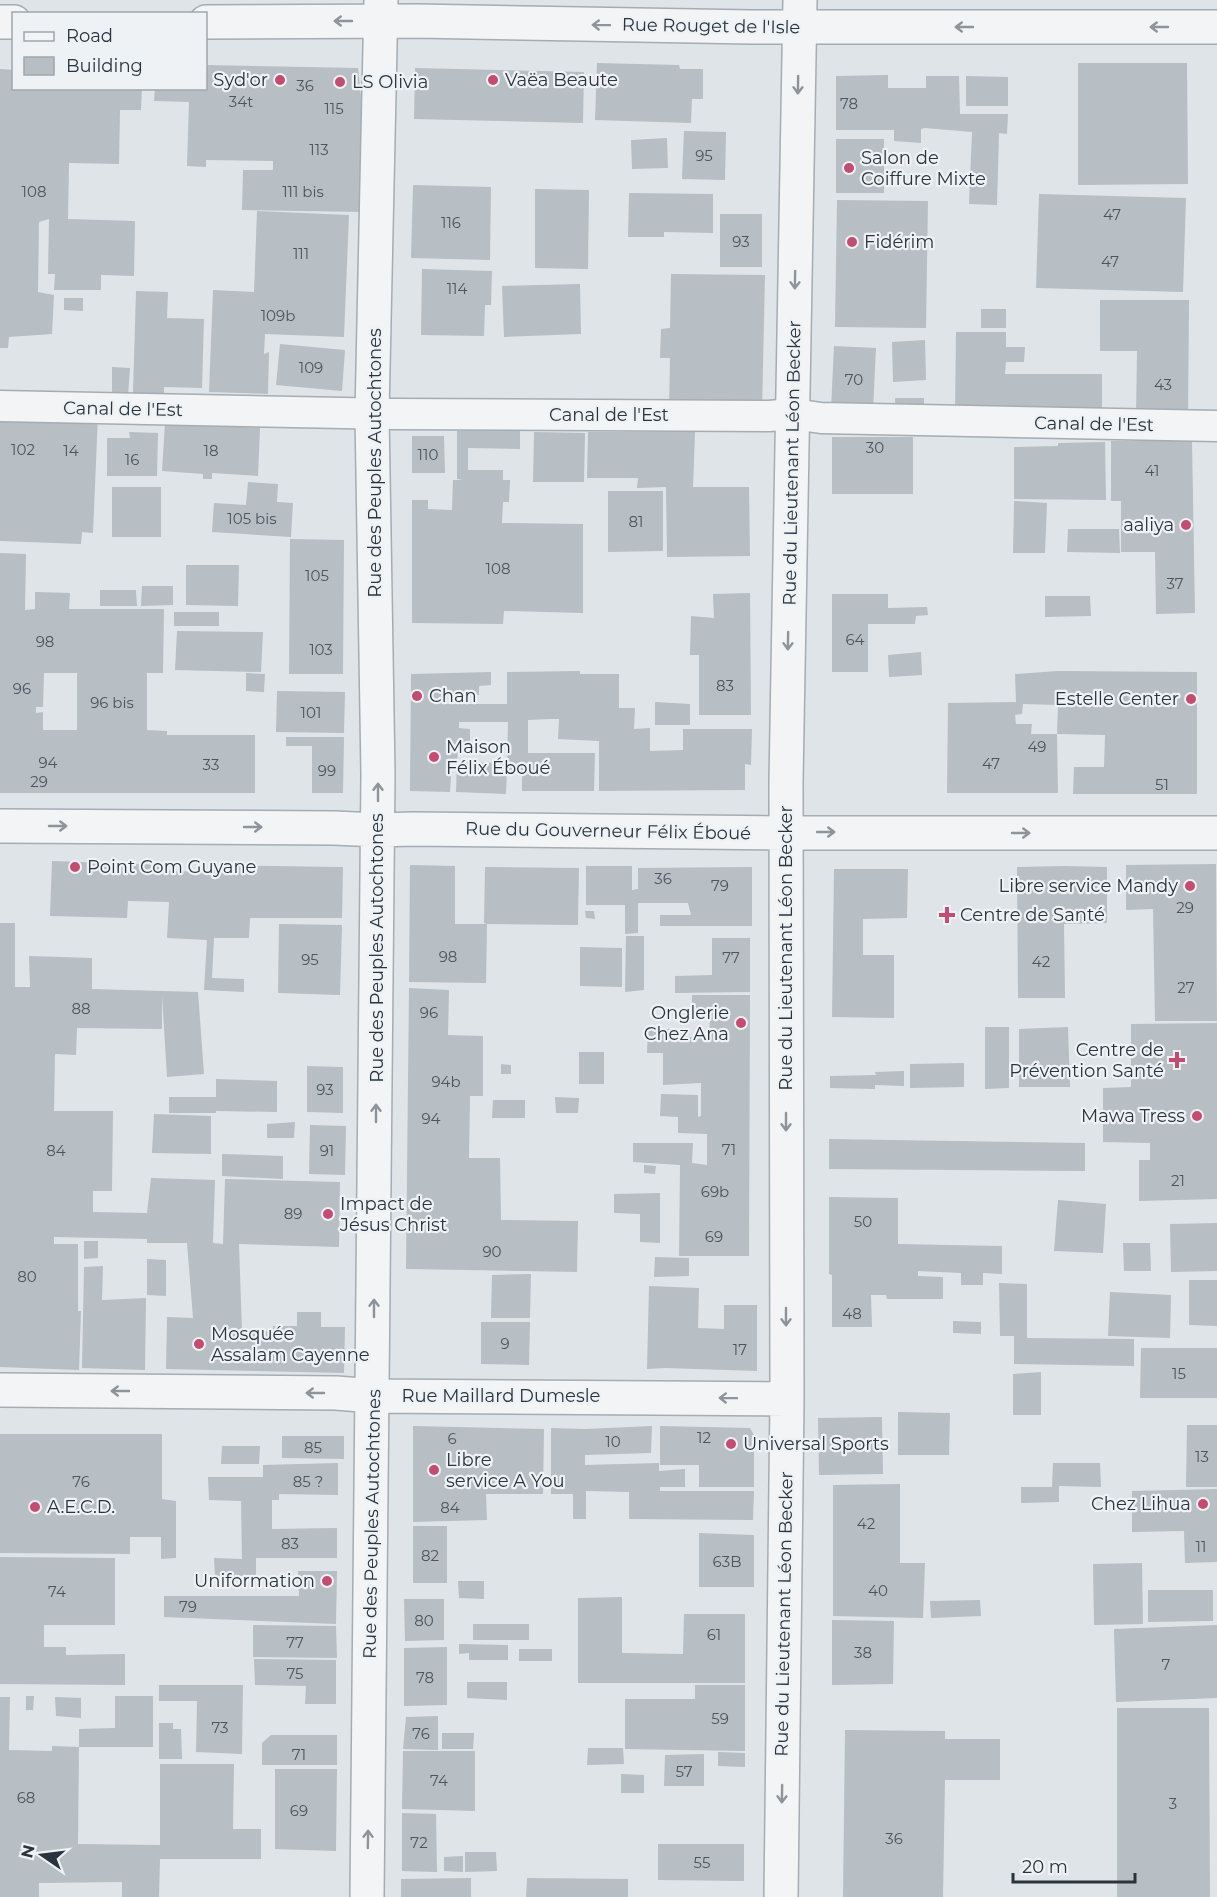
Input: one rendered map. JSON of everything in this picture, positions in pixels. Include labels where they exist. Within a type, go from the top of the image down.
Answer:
[{"type":"street","name":"Rue Rouget de l'Isle","points":[[207,22],[381,11],[799,13],[1217,27]]},
{"type":"street","name":"Rue des Peuples Autochtones","points":[[368,1897],[378,830],[372,414],[381,11]]},
{"type":"street","name":"Rue du Lieutenant Léon Becker","points":[[781,1897],[786,1399],[785,833],[799,13]]},
{"type":"street","name":"Canal de l'Est","points":[[0,406],[372,414],[746,416],[793,414],[821,418],[1217,426]]},
{"type":"street","name":"Rue du Gouverneur Félix Éboué","points":[[0,826],[785,833],[1217,833]]},
{"type":"street","name":"Rue Maillard Dumesle","points":[[0,1390],[786,1399]]},
{"type":"building","points":[[597,63],[679,65],[680,69],[703,69],[703,99],[692,99],[691,123],[595,120]]},
{"type":"building","points":[[1078,63],[1187,63],[1188,184],[1078,185]]},
{"type":"building","points":[[207,65],[358,68],[365,137],[363,212],[242,210],[243,170],[273,170],[273,161],[206,160],[206,167],[187,166],[189,102],[154,101],[155,90],[207,90]]},
{"type":"building","points":[[415,68],[584,72],[583,123],[414,119]]},
{"type":"building","points":[[0,69],[12,70],[12,90],[142,90],[141,110],[120,110],[119,164],[69,163],[68,219],[135,221],[134,276],[101,275],[101,290],[54,290],[55,274],[48,274],[49,219],[39,222],[38,292],[54,295],[52,334],[9,337],[8,348],[0,348]]},
{"type":"building","points":[[888,75],[888,88],[926,88],[926,76],[959,76],[960,114],[1008,114],[1007,134],[999,133],[997,205],[969,204],[972,132],[925,128],[921,129],[921,143],[894,141],[894,130],[836,130],[836,76]]},
{"type":"building","points":[[966,76],[1008,77],[1008,106],[966,106]]},
{"type":"building","points":[[684,131],[726,132],[725,180],[682,179]]},
{"type":"building","points":[[667,138],[668,168],[632,169],[631,140]]},
{"type":"building","points":[[836,139],[884,139],[884,193],[836,193]]},
{"type":"building","points":[[413,185],[491,187],[490,260],[411,258]]},
{"type":"building","points":[[535,189],[589,190],[588,269],[535,268]]},
{"type":"building","points":[[629,193],[713,194],[713,233],[664,232],[664,237],[628,237]]},
{"type":"building","points":[[1039,194],[1186,198],[1183,292],[1036,288]]},
{"type":"building","points":[[837,200],[928,201],[926,328],[835,327]]},
{"type":"building","points":[[257,211],[349,215],[344,337],[265,334],[264,354],[269,352],[268,394],[209,392],[213,290],[254,292]]},
{"type":"building","points":[[720,214],[762,214],[762,267],[720,267]]},
{"type":"building","points":[[422,269],[492,271],[491,305],[485,305],[484,336],[421,335]]},
{"type":"building","points":[[671,274],[765,275],[762,411],[669,410],[670,358],[660,358],[661,329],[670,328]]},
{"type":"building","points":[[580,284],[581,334],[504,337],[502,286]]},
{"type":"building","points":[[136,291],[168,292],[167,318],[204,319],[202,388],[164,387],[164,394],[133,393]]},
{"type":"building","points":[[64,298],[83,298],[83,311],[64,310]]},
{"type":"building","points":[[1100,300],[1189,300],[1188,417],[1136,416],[1137,351],[1100,351]]},
{"type":"building","points":[[981,309],[1006,309],[1006,328],[981,328]]},
{"type":"building","points":[[956,332],[1006,332],[1006,347],[1025,347],[1024,362],[1006,362],[1005,374],[1102,374],[1102,415],[955,414]]},
{"type":"building","points":[[925,340],[926,380],[893,382],[892,342]]},
{"type":"building","points":[[280,344],[345,350],[342,391],[276,385]]},
{"type":"building","points":[[834,346],[876,348],[873,411],[831,409]]},
{"type":"building","points":[[112,367],[130,368],[128,396],[112,395]]},
{"type":"building","points":[[895,398],[924,398],[924,416],[895,416]]},
{"type":"building","points":[[0,412],[98,415],[93,533],[82,532],[81,544],[0,541]]},
{"type":"building","points":[[165,423],[260,428],[258,476],[212,473],[212,479],[203,479],[203,474],[162,471]]},
{"type":"building","points":[[457,431],[520,431],[520,449],[468,448],[468,470],[503,470],[503,480],[510,480],[509,502],[503,502],[502,523],[583,524],[583,613],[504,611],[503,624],[412,623],[412,500],[428,500],[428,509],[452,510],[453,480],[463,480],[457,479]]},
{"type":"building","points":[[129,432],[158,433],[157,476],[107,476],[107,438],[130,438]]},
{"type":"building","points":[[534,432],[585,433],[584,482],[533,482]]},
{"type":"building","points":[[588,432],[695,432],[693,487],[749,487],[750,556],[667,557],[666,487],[637,488],[638,478],[587,478]]},
{"type":"building","points":[[412,436],[444,436],[445,473],[412,473]]},
{"type":"building","points":[[832,437],[913,437],[913,494],[832,494]]},
{"type":"building","points":[[1192,440],[1195,613],[1156,614],[1155,552],[1121,552],[1121,501],[1111,501],[1111,441]]},
{"type":"building","points":[[1105,442],[1106,500],[1014,499],[1014,447]]},
{"type":"building","points":[[248,482],[278,484],[277,502],[293,503],[291,537],[212,532],[214,503],[246,505]]},
{"type":"building","points":[[112,487],[161,487],[161,537],[112,537]]},
{"type":"building","points":[[608,491],[663,491],[663,551],[608,552]]},
{"type":"building","points":[[1014,501],[1047,503],[1045,553],[1013,553]]},
{"type":"building","points":[[1068,529],[1119,529],[1120,553],[1067,552]]},
{"type":"building","points":[[290,539],[344,540],[343,674],[289,674]]},
{"type":"building","points":[[0,553],[26,554],[25,610],[35,609],[35,592],[70,593],[69,609],[164,609],[163,673],[147,673],[147,730],[167,731],[167,735],[255,735],[255,793],[0,793]],"holes":[[[44,673],[77,673],[77,730],[43,730],[43,712],[36,713],[36,707],[43,707]]]},
{"type":"building","points":[[186,565],[239,565],[238,606],[186,605]]},
{"type":"building","points":[[142,586],[173,586],[173,605],[141,606]]},
{"type":"building","points":[[100,590],[136,590],[137,606],[100,606]]},
{"type":"building","points":[[750,593],[751,715],[699,715],[699,655],[690,655],[691,616],[714,618],[713,594]]},
{"type":"building","points":[[832,594],[888,594],[888,608],[927,607],[928,615],[916,616],[915,624],[868,624],[868,672],[832,672]]},
{"type":"building","points":[[1045,596],[1090,596],[1091,616],[1045,617]]},
{"type":"building","points":[[174,612],[219,612],[219,626],[174,626]]},
{"type":"building","points":[[177,631],[263,632],[261,672],[175,670]]},
{"type":"building","points":[[921,652],[922,675],[889,677],[888,655]]},
{"type":"building","points":[[580,671],[580,674],[619,674],[619,708],[635,708],[634,729],[650,728],[650,751],[683,750],[683,729],[752,729],[751,765],[745,764],[745,790],[599,791],[599,741],[558,739],[559,719],[528,720],[528,753],[595,753],[594,791],[522,791],[522,770],[507,770],[506,794],[456,792],[457,762],[452,762],[450,792],[410,791],[411,674],[491,672],[491,685],[479,686],[479,695],[442,696],[443,704],[507,704],[507,672]],"holes":[[[459,722],[508,722],[507,763],[457,762],[458,753],[470,753],[470,729],[459,728]]]},
{"type":"building","points":[[1058,671],[1197,672],[1197,794],[1073,794],[1074,767],[1104,767],[1105,735],[1057,734],[1058,793],[947,793],[948,703],[1016,702],[1015,674]],"holes":[[[1023,704],[1058,705],[1057,734],[1031,734],[1032,724],[1016,724],[1015,715],[1022,714]]]},
{"type":"building","points":[[246,673],[265,674],[264,692],[246,691]]},
{"type":"building","points":[[277,691],[345,692],[344,733],[276,732]]},
{"type":"building","points":[[655,702],[690,704],[690,725],[655,725]]},
{"type":"building","points":[[286,737],[344,737],[343,793],[312,793],[312,746],[286,746]]},
{"type":"building","points":[[52,861],[167,865],[170,871],[209,872],[210,865],[343,867],[342,918],[250,918],[249,938],[214,938],[212,978],[244,979],[244,992],[204,990],[207,940],[167,938],[169,902],[128,901],[127,918],[50,916]]},
{"type":"building","points":[[1216,864],[1217,1021],[1155,1021],[1153,909],[1126,910],[1126,865]]},
{"type":"building","points":[[410,865],[455,866],[455,924],[487,924],[486,983],[409,982]]},
{"type":"building","points":[[586,866],[632,866],[632,890],[638,889],[638,868],[752,867],[752,926],[660,926],[660,915],[691,915],[688,903],[638,903],[638,933],[625,934],[625,905],[586,905]]},
{"type":"building","points":[[485,867],[579,868],[578,925],[484,923]]},
{"type":"building","points":[[1017,867],[1107,867],[1107,923],[1064,924],[1065,998],[1018,998]]},
{"type":"building","points":[[834,869],[908,869],[907,918],[863,919],[863,955],[894,955],[894,1018],[832,1017]]},
{"type":"building","points":[[585,911],[594,911],[595,919],[586,918]]},
{"type":"building","points":[[0,923],[15,923],[15,987],[30,987],[29,956],[92,958],[92,989],[198,992],[204,1074],[167,1077],[162,995],[162,1029],[77,1028],[76,1055],[55,1054],[54,1111],[113,1111],[112,1191],[93,1191],[93,1212],[147,1213],[151,1178],[215,1180],[213,1243],[223,1244],[225,1179],[340,1182],[339,1247],[239,1244],[242,1332],[273,1331],[273,1326],[297,1326],[297,1312],[321,1312],[321,1327],[345,1327],[344,1373],[166,1369],[167,1317],[193,1318],[187,1243],[147,1243],[147,1239],[54,1237],[54,1244],[78,1244],[78,1311],[81,1311],[79,1370],[0,1367]]},
{"type":"building","points":[[279,924],[342,925],[340,995],[278,993]]},
{"type":"building","points":[[626,936],[644,936],[644,990],[625,992]]},
{"type":"building","points":[[712,938],[750,938],[750,992],[675,993],[675,976],[712,975]]},
{"type":"building","points":[[580,947],[622,948],[622,987],[580,986]]},
{"type":"building","points":[[409,988],[449,990],[448,1035],[483,1036],[483,1096],[470,1096],[469,1158],[500,1158],[501,1220],[578,1221],[577,1272],[406,1269]]},
{"type":"building","points":[[692,995],[750,995],[749,1256],[679,1256],[680,1165],[633,1162],[633,1143],[693,1143],[692,1163],[707,1165],[707,1134],[678,1133],[678,1117],[660,1116],[661,1094],[698,1095],[698,1117],[701,1116],[701,1083],[663,1085],[663,1053],[647,1053],[648,1029],[687,1029],[687,1037],[709,1037],[710,1019],[692,1019]]},
{"type":"building","points":[[1217,1023],[1217,1199],[1139,1201],[1139,1160],[1150,1160],[1150,1143],[1103,1142],[1103,1088],[1131,1087],[1131,1024]]},
{"type":"building","points":[[985,1027],[1009,1027],[1009,1088],[985,1089]]},
{"type":"building","points":[[1068,1027],[1070,1087],[1019,1087],[1019,1029]]},
{"type":"building","points":[[579,1052],[604,1052],[604,1084],[579,1084]]},
{"type":"building","points":[[964,1063],[964,1087],[910,1088],[910,1064]]},
{"type":"building","points":[[501,1064],[511,1065],[511,1074],[501,1074]]},
{"type":"building","points":[[307,1066],[343,1067],[343,1113],[307,1112]]},
{"type":"building","points":[[904,1071],[904,1086],[875,1085],[875,1089],[830,1088],[830,1076],[876,1075],[875,1072]]},
{"type":"building","points":[[216,1079],[277,1081],[277,1112],[169,1113],[169,1097],[216,1097]]},
{"type":"building","points":[[555,1097],[579,1098],[578,1113],[556,1113]]},
{"type":"building","points":[[493,1100],[525,1100],[525,1118],[492,1118]]},
{"type":"building","points":[[154,1114],[211,1116],[211,1154],[152,1153]]},
{"type":"building","points":[[295,1122],[294,1138],[267,1138],[267,1124]]},
{"type":"building","points":[[310,1125],[346,1126],[345,1175],[309,1174]]},
{"type":"building","points":[[829,1139],[1085,1143],[1085,1171],[829,1169]]},
{"type":"building","points":[[222,1154],[283,1156],[283,1179],[222,1176]]},
{"type":"building","points":[[644,1165],[656,1166],[655,1174],[644,1173]]},
{"type":"building","points":[[660,1193],[660,1243],[640,1242],[640,1214],[614,1213],[614,1194]]},
{"type":"building","points":[[829,1197],[898,1198],[898,1244],[1002,1246],[1002,1274],[983,1273],[983,1285],[961,1285],[961,1273],[918,1271],[918,1276],[943,1277],[943,1299],[887,1299],[886,1295],[871,1295],[872,1327],[832,1327]]},
{"type":"building","points":[[1058,1200],[1106,1204],[1103,1253],[1054,1251]]},
{"type":"building","points":[[1217,1223],[1217,1271],[1171,1272],[1170,1224]]},
{"type":"building","points":[[84,1241],[98,1241],[98,1258],[84,1259]]},
{"type":"building","points":[[1123,1243],[1150,1243],[1151,1271],[1124,1271]]},
{"type":"building","points":[[655,1257],[689,1258],[689,1276],[654,1277]]},
{"type":"building","points":[[147,1259],[166,1260],[166,1296],[147,1295]]},
{"type":"building","points":[[103,1266],[102,1300],[146,1298],[145,1370],[82,1368],[84,1267]]},
{"type":"building","points":[[531,1274],[530,1318],[491,1318],[492,1275]]},
{"type":"building","points":[[1189,1280],[1217,1280],[1217,1326],[1189,1325]]},
{"type":"building","points":[[999,1283],[1027,1284],[1027,1338],[1134,1339],[1134,1366],[1014,1364],[1014,1336],[1000,1336]]},
{"type":"building","points":[[649,1286],[699,1288],[698,1328],[724,1329],[724,1305],[757,1305],[757,1371],[647,1369]]},
{"type":"building","points":[[1110,1292],[1171,1295],[1170,1338],[1108,1336]]},
{"type":"building","points":[[953,1321],[981,1322],[981,1334],[953,1333]]},
{"type":"building","points":[[481,1322],[530,1322],[529,1365],[481,1364]]},
{"type":"building","points":[[1141,1348],[1217,1348],[1217,1398],[1140,1398]]},
{"type":"building","points":[[1041,1372],[1041,1415],[1013,1415],[1013,1374]]},
{"type":"building","points":[[898,1412],[950,1413],[949,1455],[898,1455]]},
{"type":"building","points":[[882,1417],[883,1474],[819,1475],[818,1418]]},
{"type":"building","points":[[1187,1425],[1217,1425],[1217,1487],[1186,1487]]},
{"type":"building","points":[[413,1426],[544,1429],[543,1494],[486,1494],[487,1520],[413,1522]]},
{"type":"building","points":[[652,1426],[651,1453],[585,1455],[585,1465],[659,1463],[659,1471],[685,1469],[685,1487],[660,1487],[660,1491],[754,1491],[753,1520],[629,1519],[629,1492],[586,1491],[586,1519],[573,1519],[573,1494],[551,1494],[551,1428]]},
{"type":"building","points":[[660,1426],[750,1428],[754,1435],[754,1487],[699,1487],[699,1465],[660,1465]]},
{"type":"building","points":[[0,1434],[162,1434],[162,1499],[176,1501],[176,1558],[161,1559],[161,1537],[130,1537],[130,1554],[0,1553]]},
{"type":"building","points":[[282,1436],[344,1436],[344,1459],[282,1458]]},
{"type":"building","points":[[222,1446],[260,1446],[259,1464],[221,1464]]},
{"type":"building","points":[[338,1463],[338,1495],[279,1494],[279,1500],[272,1500],[272,1529],[337,1528],[337,1558],[256,1558],[256,1576],[215,1576],[214,1558],[242,1559],[241,1501],[209,1500],[208,1477],[263,1477],[263,1465]]},
{"type":"building","points":[[1053,1463],[1100,1463],[1101,1487],[1059,1486],[1059,1502],[1021,1503],[1021,1487],[1052,1487]]},
{"type":"building","points":[[900,1484],[900,1563],[925,1563],[923,1618],[833,1616],[833,1485]]},
{"type":"building","points":[[1217,1489],[1217,1562],[1185,1563],[1184,1531],[1132,1532],[1132,1491]]},
{"type":"building","points":[[413,1526],[447,1526],[447,1583],[413,1583]]},
{"type":"building","points":[[699,1533],[754,1535],[754,1587],[699,1587]]},
{"type":"building","points":[[0,1557],[115,1558],[115,1625],[44,1625],[44,1647],[66,1647],[66,1655],[125,1654],[125,1685],[0,1684]]},
{"type":"building","points":[[1142,1563],[1143,1624],[1094,1625],[1093,1564]]},
{"type":"building","points":[[298,1571],[337,1571],[336,1624],[164,1617],[164,1596],[299,1596]]},
{"type":"building","points":[[458,1581],[484,1581],[484,1599],[459,1598]]},
{"type":"building","points":[[1148,1590],[1213,1590],[1213,1621],[1148,1622]]},
{"type":"building","points":[[622,1597],[622,1653],[683,1654],[684,1614],[745,1614],[745,1683],[578,1683],[578,1598]]},
{"type":"building","points":[[404,1599],[444,1599],[444,1640],[405,1641]]},
{"type":"building","points":[[980,1600],[981,1616],[931,1618],[930,1601]]},
{"type":"building","points":[[832,1620],[894,1621],[893,1684],[832,1685]]},
{"type":"building","points":[[473,1624],[529,1624],[529,1640],[473,1640]]},
{"type":"building","points":[[253,1625],[336,1626],[337,1658],[253,1657]]},
{"type":"building","points":[[1217,1625],[1217,1698],[1116,1702],[1114,1629]]},
{"type":"building","points":[[459,1644],[508,1645],[508,1660],[469,1660],[469,1653],[459,1654]]},
{"type":"building","points":[[447,1647],[447,1705],[404,1706],[404,1648]]},
{"type":"building","points":[[519,1649],[552,1649],[552,1661],[519,1661]]},
{"type":"building","points":[[254,1659],[336,1660],[336,1704],[305,1704],[306,1686],[255,1685]]},
{"type":"building","points":[[467,1682],[507,1682],[507,1700],[467,1698]]},
{"type":"building","points":[[159,1685],[243,1685],[242,1754],[196,1752],[197,1701],[159,1701]]},
{"type":"building","points":[[695,1685],[745,1685],[745,1751],[625,1749],[625,1699],[695,1699]]},
{"type":"building","points":[[26,1696],[34,1696],[33,1710],[26,1710]]},
{"type":"building","points":[[115,1696],[153,1696],[153,1747],[79,1747],[79,1729],[115,1728]]},
{"type":"building","points":[[0,1697],[10,1697],[9,1750],[52,1751],[52,1746],[79,1747],[78,1844],[160,1845],[160,1764],[234,1764],[233,1829],[261,1829],[261,1859],[160,1859],[159,1897],[122,1897],[122,1882],[39,1883],[39,1897],[0,1897]]},
{"type":"building","points":[[55,1697],[81,1698],[81,1718],[56,1716]]},
{"type":"building","points":[[1117,1708],[1209,1708],[1210,1897],[1117,1897]]},
{"type":"building","points":[[438,1716],[438,1750],[403,1749],[406,1717]]},
{"type":"building","points":[[159,1723],[173,1723],[173,1729],[181,1729],[182,1759],[159,1759]]},
{"type":"building","points":[[845,1730],[945,1731],[945,1739],[1000,1739],[1000,1780],[945,1780],[943,1897],[843,1897]]},
{"type":"building","points":[[442,1733],[474,1733],[473,1749],[442,1749]]},
{"type":"building","points":[[271,1735],[337,1735],[337,1765],[262,1765],[262,1743]]},
{"type":"building","points":[[588,1748],[623,1748],[624,1764],[587,1765]]},
{"type":"building","points":[[403,1751],[475,1751],[475,1811],[402,1809]]},
{"type":"building","points":[[718,1752],[745,1753],[745,1767],[718,1766]]},
{"type":"building","points":[[704,1754],[704,1786],[664,1786],[665,1755]]},
{"type":"building","points":[[275,1769],[337,1769],[336,1851],[275,1849]]},
{"type":"building","points":[[621,1774],[644,1775],[644,1793],[621,1793]]},
{"type":"building","points":[[402,1813],[436,1814],[437,1872],[402,1871]]},
{"type":"building","points":[[658,1844],[744,1844],[744,1881],[658,1880]]},
{"type":"building","points":[[465,1852],[496,1852],[497,1871],[465,1872]]},
{"type":"building","points":[[463,1856],[463,1872],[444,1871],[444,1857]]},
{"type":"building","points":[[471,1878],[471,1897],[401,1897],[401,1879]]},
{"type":"building","points":[[527,1878],[628,1879],[628,1897],[526,1897]]},
{"type":"place","name":"Syd'or","points":[[280,80]]},
{"type":"place","name":"Vaëa Beaute","points":[[493,80]]},
{"type":"place","name":"LS Olivia","points":[[340,82]]},
{"type":"place","name":"Salon de Coiffure Mixte","points":[[849,168]]},
{"type":"place","name":"Fidérim","points":[[852,242]]},
{"type":"place","name":"aaliya","points":[[1186,525]]},
{"type":"place","name":"Chan","points":[[417,696]]},
{"type":"place","name":"Estelle Center","points":[[1191,699]]},
{"type":"place","name":"Maison Félix Éboué","points":[[434,757]]},
{"type":"place","name":"Point Com Guyane","points":[[75,867]]},
{"type":"place","name":"Libre service Mandy","points":[[1190,886]]},
{"type":"place","name":"Centre de Santé","points":[[947,915]]},
{"type":"place","name":"Onglerie Chez Ana","points":[[741,1023]]},
{"type":"place","name":"Centre de Prévention Santé","points":[[1177,1060]]},
{"type":"place","name":"Mawa Tress","points":[[1197,1116]]},
{"type":"place","name":"Impact de Jésus Christ","points":[[328,1214]]},
{"type":"place","name":"Mosquée Assalam Cayenne","points":[[199,1344]]},
{"type":"place","name":"Universal Sports","points":[[731,1444]]},
{"type":"place","name":"Libre service A You","points":[[434,1470]]},
{"type":"place","name":"Chez Lihua","points":[[1203,1504]]},
{"type":"place","name":"A.E.C.D.","points":[[35,1507]]},
{"type":"place","name":"Uniformation","points":[[327,1581]]}]
